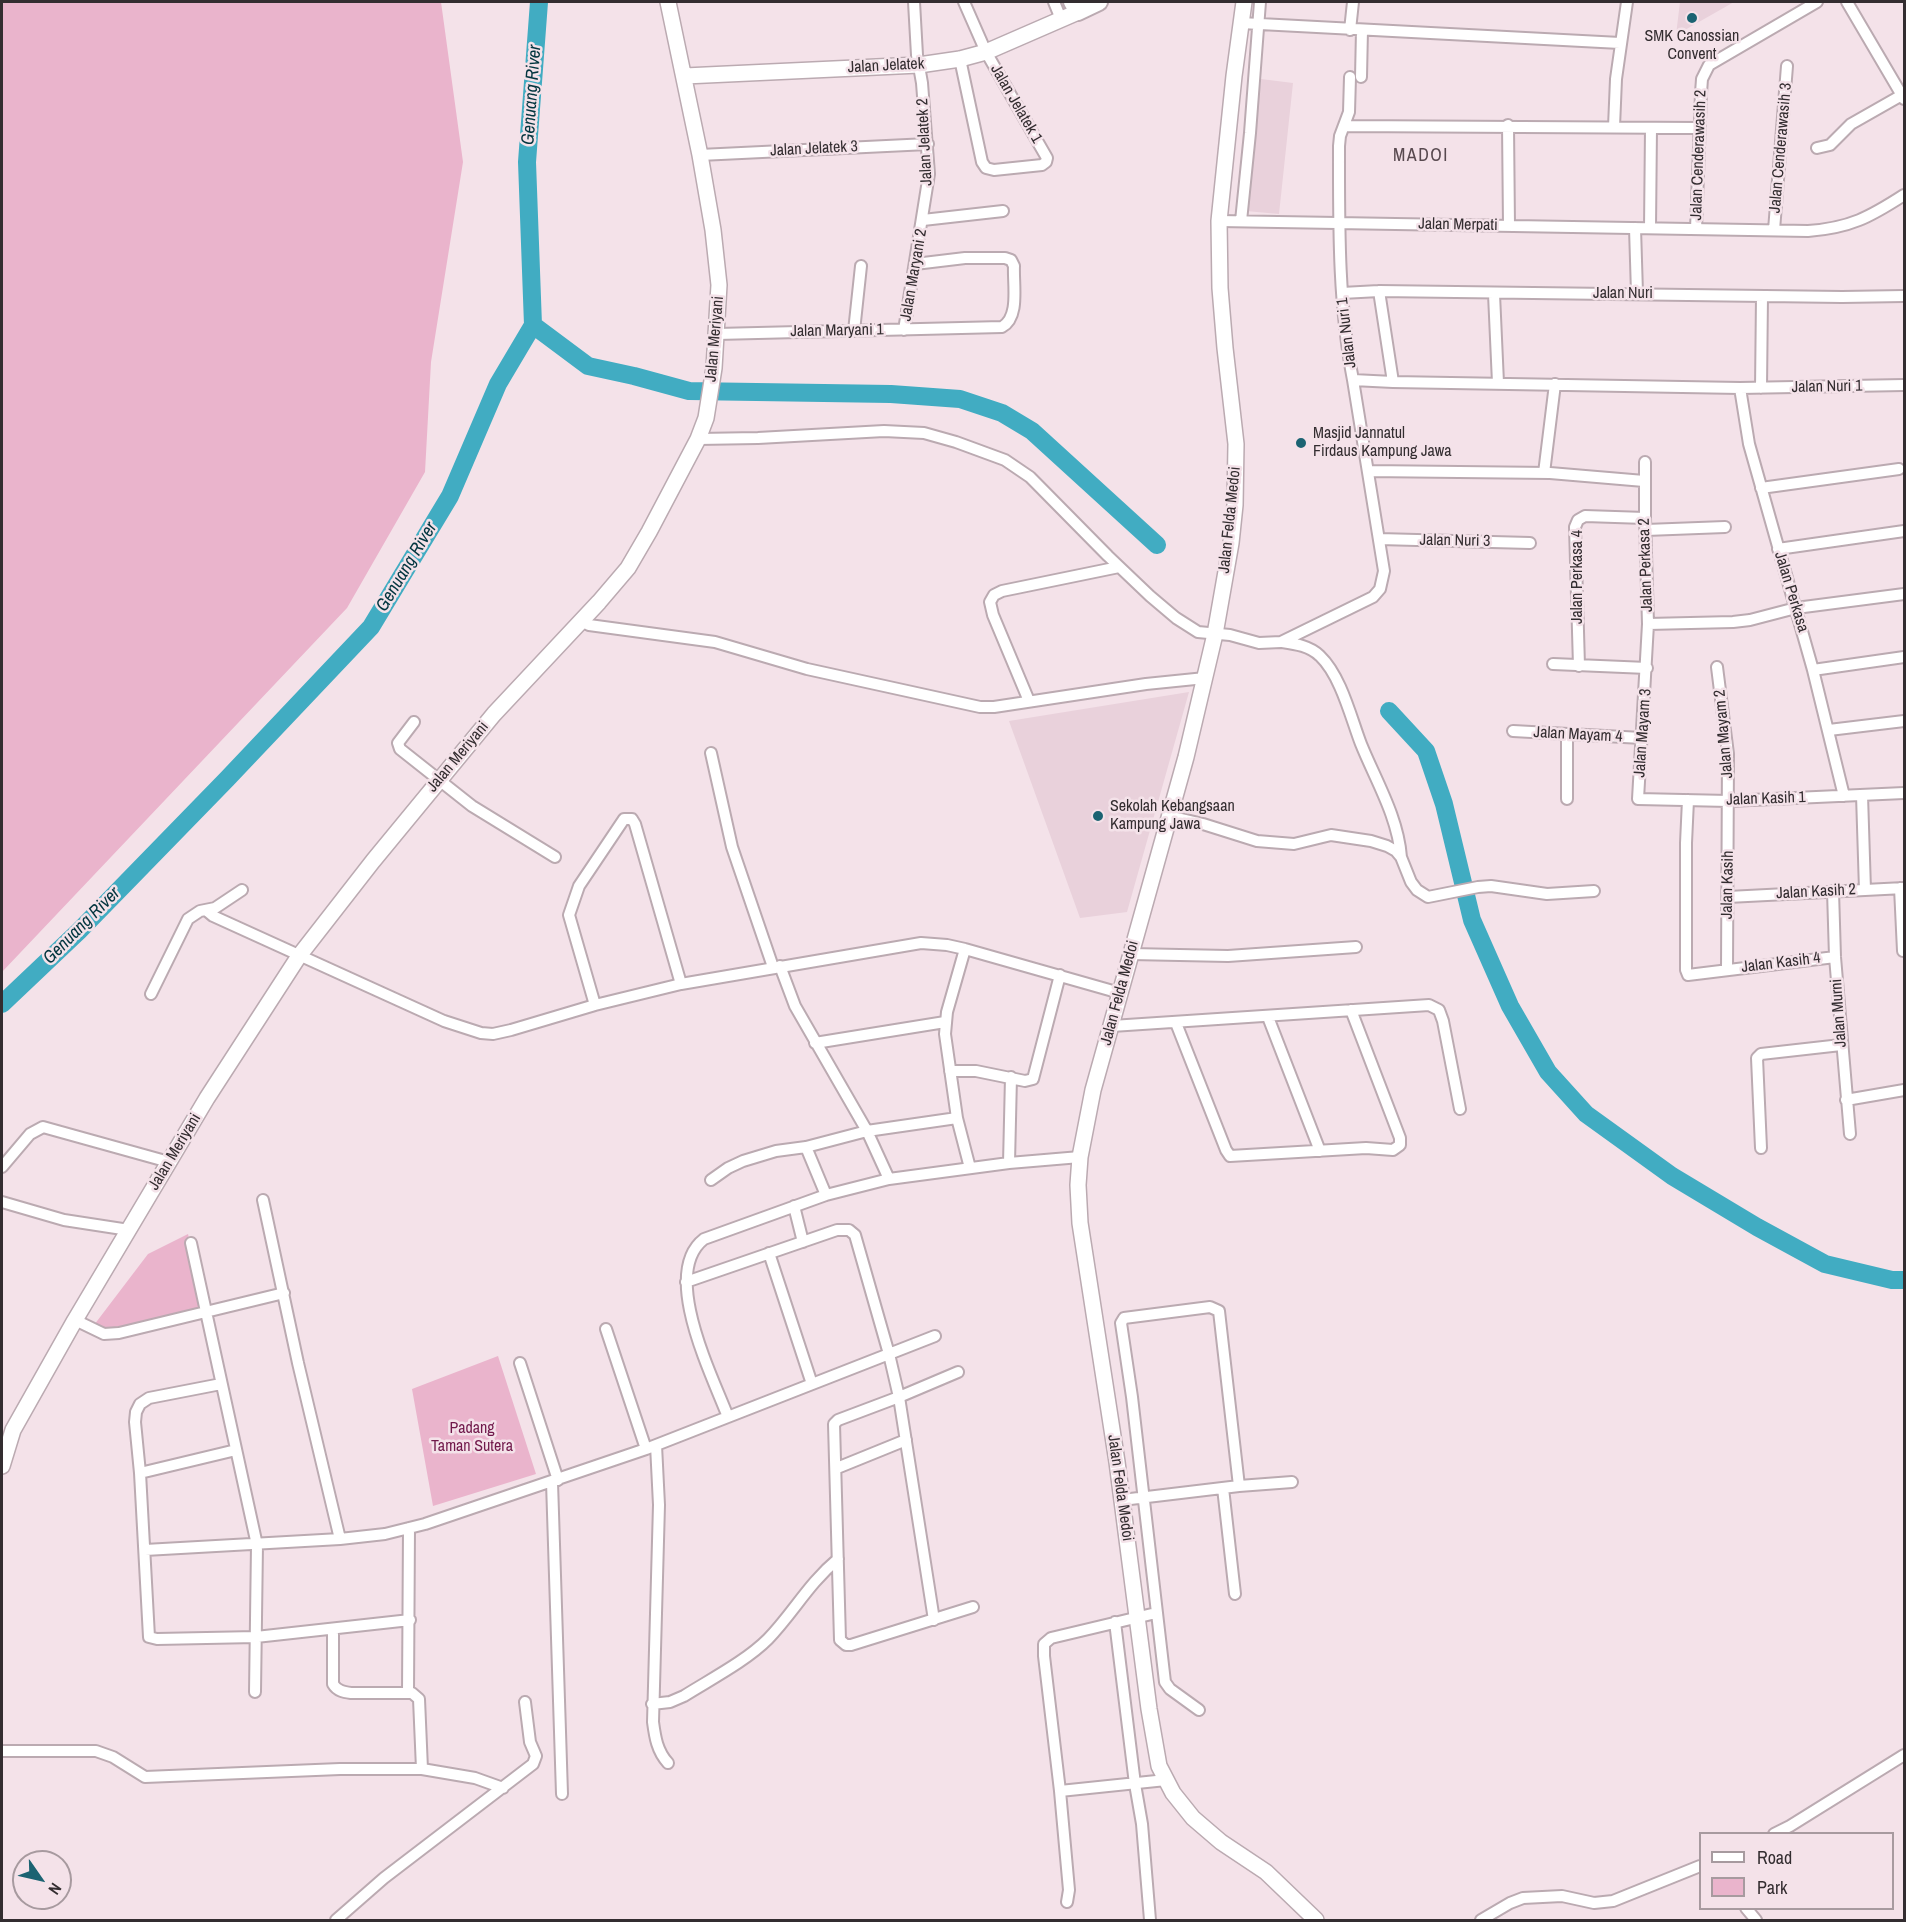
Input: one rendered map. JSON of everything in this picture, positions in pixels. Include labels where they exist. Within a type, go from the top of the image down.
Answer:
[{"type":"street","name":"Jalan Meriyani","points":[[2,1466],[14,1430],[75,1320],[263,1009],[299,956],[439,781],[513,692],[581,621],[628,567],[650,532],[698,439],[706,418],[714,368],[719,302],[718,271],[700,155],[668,2]]},
{"type":"street","name":"Jalan Jelatek 2","points":[[914,2],[928,144],[929,174],[923,220]]},
{"type":"street","points":[[964,2],[986,52]]},
{"type":"street","points":[[1054,2],[1061,19]]},
{"type":"street","name":"Jalan Felda Medoi","points":[[1244,2],[1219,221],[1224,348],[1235,432],[1237,470],[1231,543],[1215,634],[1186,757],[1100,1063],[1080,1157],[1078,1185],[1080,1223],[1122,1500],[1156,1753],[1166,1780],[1193,1818],[1216,1838],[1266,1872],[1313,1919]]},
{"type":"street","points":[[1241,221],[1260,2]]},
{"type":"street","points":[[1350,30],[1353,2]]},
{"type":"street","points":[[1614,127],[1620,43],[1627,2]]},
{"type":"street","name":"Jalan Cenderawasih 2","points":[[1696,229],[1702,79],[1709,65],[1817,2]]},
{"type":"street","points":[[1816,148],[1833,143],[1851,124],[1903,97],[1847,2]]},
{"type":"street","name":"Jalan Jelatek","points":[[685,76],[919,65],[960,59],[986,52],[1061,19],[1084,5]]},
{"type":"street","points":[[1241,23],[1620,43]]},
{"type":"street","name":"Jalan Nuri 1","points":[[1362,30],[1349,112],[1340,136],[1339,146],[1342,293],[1353,380],[1740,388],[1905,385]]},
{"type":"street","name":"Jalan Jelatek 1","points":[[960,59],[982,162],[986,168],[994,170],[1042,165],[1047,158],[986,52]]},
{"type":"street","name":"Jalan Cenderawasih 3","points":[[1774,230],[1787,66]]},
{"type":"street","points":[[1344,126],[1699,128]]},
{"type":"street","points":[[1508,126],[1509,225]]},
{"type":"street","points":[[1650,228],[1651,128]]},
{"type":"street","name":"Jalan Jelatek 3","points":[[700,155],[928,144]]},
{"type":"street","name":"Jalan Merpati","points":[[1219,221],[1808,231],[1851,224],[1874,215],[1905,195]]},
{"type":"street","points":[[923,220],[1003,211]]},
{"type":"street","name":"Jalan Maryani 2","points":[[904,330],[923,220]]},
{"type":"street","points":[[1635,228],[1637,293]]},
{"type":"street","name":"Jalan Maryani 1","points":[[717,334],[1002,327],[1009,323],[1013,315],[1014,266],[1011,260],[965,258],[915,264]]},
{"type":"street","points":[[854,331],[861,266]]},
{"type":"street","points":[[1379,291],[1393,382]]},
{"type":"street","name":"Jalan Nuri","points":[[1342,293],[1379,291],[1494,294],[1905,296]]},
{"type":"street","points":[[1494,294],[1498,383]]},
{"type":"street","points":[[1761,388],[1762,296]]},
{"type":"street","points":[[1281,642],[1373,597],[1380,589],[1384,571],[1353,380]]},
{"type":"street","points":[[1547,473],[1555,384]]},
{"type":"street","name":"Jalan Perkasa","points":[[1740,388],[1749,444],[1813,670],[1844,796]]},
{"type":"street","points":[[698,439],[884,431],[924,433],[956,441],[1005,460],[1030,477],[1119,567],[1187,626],[1198,632],[1230,635],[1259,643],[1281,642],[1306,647],[1318,654],[1326,663],[1348,706],[1360,742],[1392,814],[1400,839],[1401,857]]},
{"type":"street","name":"Jalan Perkasa 2","points":[[1645,462],[1647,668]]},
{"type":"street","points":[[1761,488],[1899,469]]},
{"type":"street","points":[[1368,471],[1582,474],[1644,481]]},
{"type":"street","name":"Jalan Perkasa 4","points":[[1579,666],[1575,527],[1578,520],[1585,516],[1645,518]]},
{"type":"street","points":[[1646,530],[1725,527]]},
{"type":"street","points":[[1778,549],[1905,531]]},
{"type":"street","name":"Jalan Nuri 3","points":[[1379,539],[1530,543]]},
{"type":"street","points":[[1029,701],[993,615],[990,602],[993,595],[1002,591],[1119,567]]},
{"type":"street","points":[[1648,624],[1733,622],[1796,608],[1905,594]]},
{"type":"street","points":[[581,621],[589,625],[715,642],[807,669],[973,705],[994,706],[1146,684],[1205,678]]},
{"type":"street","points":[[1813,670],[1905,657]]},
{"type":"street","points":[[1553,664],[1647,668]]},
{"type":"street","name":"Jalan Mayam 2","points":[[1717,667],[1728,754],[1729,801]]},
{"type":"street","name":"Jalan Mayam 3","points":[[1638,799],[1647,668]]},
{"type":"street","points":[[1829,730],[1905,721]]},
{"type":"street","points":[[414,722],[400,739],[398,747],[472,806],[555,857]]},
{"type":"street","name":"Jalan Mayam 4","points":[[1513,731],[1642,738]]},
{"type":"street","points":[[1567,799],[1568,735]]},
{"type":"street","points":[[711,753],[732,847],[777,966],[815,1043],[867,1131],[889,1179]]},
{"type":"street","name":"Jalan Kasih 1","points":[[1638,799],[1729,801],[1905,793]]},
{"type":"street","points":[[1862,795],[1865,890]]},
{"type":"street","name":"Jalan Kasih 4","points":[[1688,800],[1686,843],[1686,970],[1688,975],[1835,957]]},
{"type":"street","name":"Jalan Kasih","points":[[1727,970],[1729,801]]},
{"type":"street","points":[[1169,816],[1257,841],[1294,844],[1330,835],[1371,841],[1387,846],[1401,857],[1411,882],[1417,890],[1428,897],[1491,886],[1547,894],[1594,891]]},
{"type":"street","points":[[595,1005],[569,915],[579,886],[624,819],[632,819],[635,824],[681,984]]},
{"type":"street","points":[[1903,888],[1903,951]]},
{"type":"street","name":"Jalan Kasih 2","points":[[1728,897],[1903,888]]},
{"type":"street","points":[[151,994],[183,927],[194,914],[228,902],[242,890]]},
{"type":"street","name":"Jalan Murni","points":[[1833,891],[1841,1045],[1850,1134]]},
{"type":"street","points":[[207,911],[213,916],[299,956],[444,1021],[480,1034],[511,1030],[595,1005],[681,984],[777,966],[921,944],[947,945],[965,949],[1120,993]]},
{"type":"street","points":[[1131,954],[1228,956],[1356,946]]},
{"type":"street","points":[[965,949],[945,1022],[945,1034],[957,1118],[970,1168]]},
{"type":"street","points":[[950,1071],[976,1071],[1030,1081],[1036,1075],[1060,975]]},
{"type":"street","points":[[1112,1026],[1423,1005],[1437,1007],[1443,1021],[1460,1109]]},
{"type":"street","points":[[1176,1023],[1228,1154],[1235,1157],[1366,1148],[1394,1150],[1401,1142],[1351,1010]]},
{"type":"street","points":[[1268,1017],[1320,1151]]},
{"type":"street","points":[[815,1043],[945,1022]]},
{"type":"street","points":[[1761,1148],[1757,1058],[1761,1054],[1841,1045]]},
{"type":"street","points":[[1009,1163],[1011,1077]]},
{"type":"street","points":[[1846,1100],[1905,1090]]},
{"type":"street","points":[[711,1180],[743,1161],[776,1151],[806,1147],[867,1131],[957,1118]]},
{"type":"street","points":[[2,1167],[30,1134],[43,1127],[169,1162]]},
{"type":"street","points":[[806,1147],[826,1195]]},
{"type":"street","points":[[728,1416],[694,1325],[686,1282],[691,1255],[698,1243],[826,1195],[889,1179],[1009,1163],[1080,1157]]},
{"type":"street","points":[[263,1200],[298,1363],[340,1539]]},
{"type":"street","points":[[2,1203],[64,1220],[129,1230]]},
{"type":"street","points":[[794,1206],[803,1242]]},
{"type":"street","points":[[686,1282],[842,1230],[849,1230],[855,1235],[899,1397],[934,1620]]},
{"type":"street","points":[[191,1243],[257,1545],[255,1692]]},
{"type":"street","points":[[769,1253],[812,1384]]},
{"type":"street","points":[[75,1320],[98,1332],[111,1334],[284,1293]]},
{"type":"street","points":[[1199,1710],[1166,1685],[1122,1319],[1210,1307],[1219,1311],[1239,1486]]},
{"type":"street","points":[[606,1329],[658,1465],[658,1568],[652,1704],[655,1739],[661,1756],[668,1762]]},
{"type":"street","points":[[145,1550],[340,1539],[385,1534],[409,1528],[651,1447],[935,1336]]},
{"type":"street","points":[[520,1363],[555,1481],[562,1794]]},
{"type":"street","points":[[958,1371],[835,1422],[839,1635],[843,1643],[852,1645],[974,1607]]},
{"type":"street","points":[[221,1384],[149,1398],[140,1404],[136,1412],[148,1596],[147,1631],[150,1639],[256,1637],[410,1620]]},
{"type":"street","points":[[837,1468],[906,1440]]},
{"type":"street","points":[[140,1473],[236,1450]]},
{"type":"street","points":[[1122,1500],[1292,1482]]},
{"type":"street","points":[[1223,1488],[1235,1594]]},
{"type":"street","points":[[408,1693],[409,1528]]},
{"type":"street","points":[[652,1704],[670,1702],[684,1696],[766,1641],[807,1589],[838,1559]]},
{"type":"street","points":[[1067,1902],[1069,1890],[1044,1644],[1048,1639],[1156,1613]]},
{"type":"street","points":[[1115,1623],[1135,1784],[1143,1824],[1150,1920]]},
{"type":"street","points":[[333,1629],[333,1684],[335,1688],[351,1693],[416,1695],[420,1707],[422,1769]]},
{"type":"street","points":[[336,1920],[384,1878],[503,1788],[536,1760],[530,1742],[525,1702]]},
{"type":"street","points":[[2,1750],[96,1751],[113,1757],[141,1776],[152,1777],[340,1769],[422,1769],[475,1778],[503,1788]]},
{"type":"street","points":[[1776,1832],[1790,1826],[1905,1755]]},
{"type":"street","points":[[1060,1791],[1166,1780]]},
{"type":"street","points":[[1480,1920],[1523,1898],[1562,1896],[1604,1903],[1699,1866]]},
{"type":"shaded area","name":"SMK Canossian Convent","points":[[1680,2],[1734,2],[1676,35]]},
{"type":"shaded area","points":[[1261,79],[1293,83],[1279,214],[1246,211]]},
{"type":"shaded area","name":"Sekolah Kebangsaan Kampung Jawa","points":[[1189,692],[1127,912],[1080,918],[1009,721]]},
{"type":"green space","points":[[2,2],[441,2],[463,162],[431,362],[425,472],[347,608],[2,972]]},
{"type":"green space","points":[[188,1234],[207,1313],[119,1333],[91,1329],[148,1254]]},
{"type":"green space","name":"Padang Taman Sutera","points":[[498,1356],[536,1474],[433,1506],[412,1389]]},
{"type":"waterway","name":"Genuang River","points":[[2,1004],[79,931],[371,627],[450,496],[498,384],[533,325],[527,162],[539,2]]},
{"type":"waterway","points":[[533,325],[588,366],[689,391],[891,394],[960,399],[1002,413],[1032,431],[1157,545]]},
{"type":"waterway","points":[[1389,711],[1426,751],[1444,804],[1472,920],[1510,1006],[1548,1072],[1586,1114],[1672,1176],[1757,1227],[1825,1264],[1892,1280],[1904,1280]]},
{"type":"place","name":"SMK Canossian Convent","points":[[1692,18]]},
{"type":"place","name":"Masjid Jannatul Firdaus Kampung Jawa","points":[[1301,443]]},
{"type":"place","name":"Sekolah Kebangsaan Kampung Jawa","points":[[1098,816]]},
{"type":"district","name":"MADOI","points":[[1421,156]]}]
